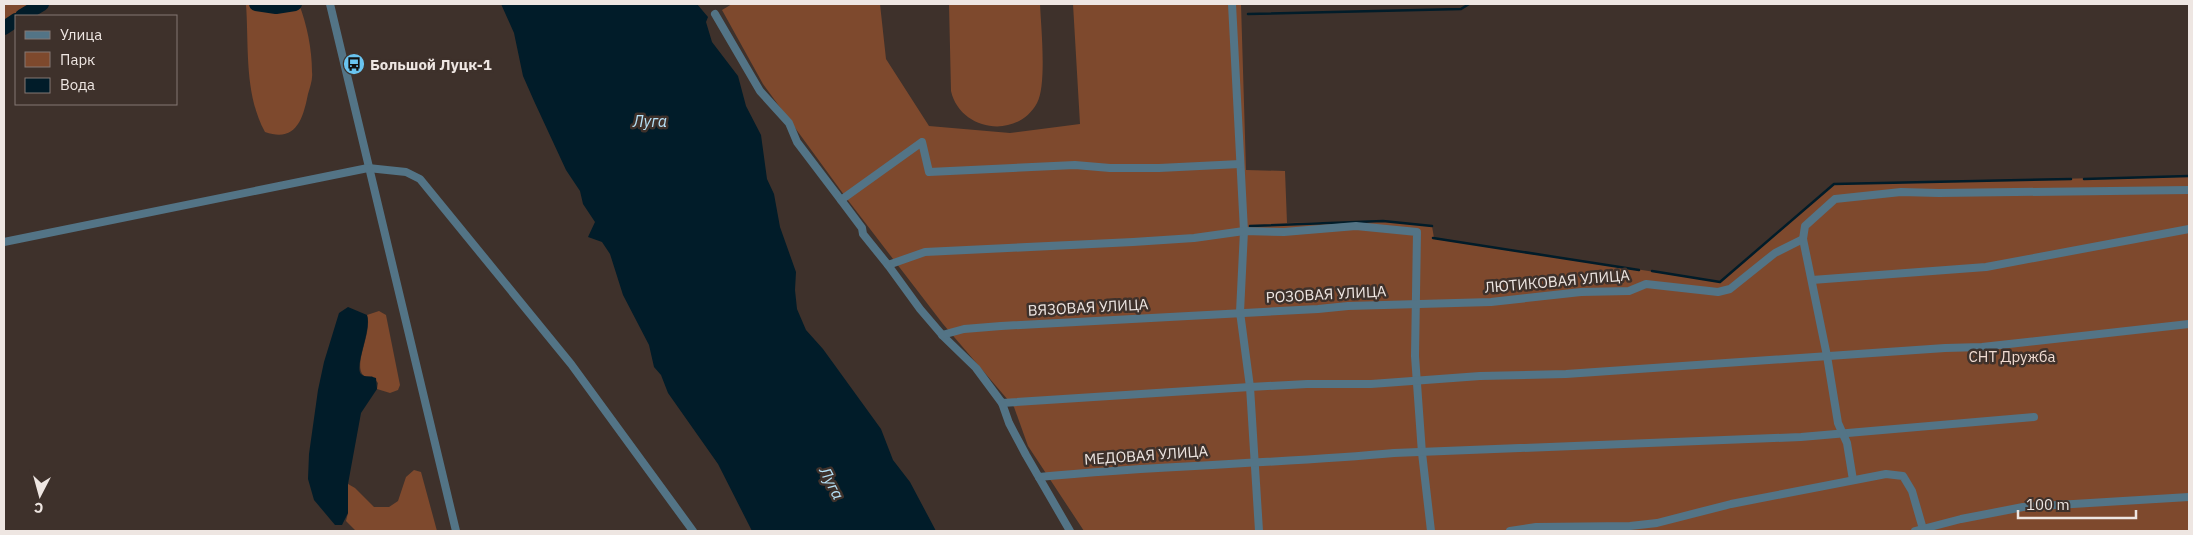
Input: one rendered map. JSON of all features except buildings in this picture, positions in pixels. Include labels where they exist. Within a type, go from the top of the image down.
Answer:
[{"type":"street","points":[[330,4],[456,531]]},
{"type":"street","points":[[1232,4],[1244,231],[1239,312],[1250,387],[1259,531]]},
{"type":"street","points":[[715,14],[760,92],[789,123],[797,142],[862,228],[863,234],[888,264],[920,309],[942,335],[976,368],[1002,403],[1009,423],[1070,531]]},
{"type":"street","points":[[841,200],[922,142],[929,172],[1075,165],[1110,168],[1159,168],[1240,164]]},
{"type":"street","points":[[4,242],[368,168],[406,172],[420,179],[571,364],[693,531]]},
{"type":"street","points":[[1853,480],[1847,443],[1838,423],[1827,356],[1803,239],[1805,226],[1835,199],[1901,192],[1939,194],[2189,190]]},
{"type":"street","points":[[888,264],[926,252],[1194,238],[1244,231],[1284,232],[1356,226],[1417,232],[1416,381],[1431,531]]},
{"type":"street","points":[[1812,280],[1986,266],[2189,229]]},
{"type":"street","name":"ЛЮТИКОВАЯ УЛИЦА","points":[[1416,304],[1491,302],[1581,292],[1629,291],[1646,284],[1718,292],[1730,289],[1775,253],[1803,239]]},
{"type":"street","name":"РОЗОВАЯ УЛИЦА","points":[[1239,312],[1416,304]]},
{"type":"street","name":"ВЯЗОВАЯ УЛИЦА","points":[[942,335],[964,329],[1001,326],[1239,312]]},
{"type":"street","points":[[1002,403],[1250,387],[1585,372],[1982,347],[2189,324]]},
{"type":"street","name":"МЕДОВАЯ УЛИЦА","points":[[1039,477],[1109,470],[1531,446],[1597,446],[1683,440],[1801,437],[2034,417]]},
{"type":"street","points":[[1510,531],[1536,527],[1630,526],[1657,523],[1731,504],[1886,474],[1903,476],[1912,491],[1923,529]]},
{"type":"street","points":[[1915,531],[1960,519],[2023,507],[2189,498]]},
{"type":"green space","points":[[4,4],[42,4],[24,15],[15,15],[15,21],[4,28]]},
{"type":"green space","points":[[246,4],[299,4],[304,20],[311,55],[312,80],[304,112],[300,120],[291,131],[284,134],[276,135],[265,132],[258,117],[249,70]]},
{"type":"green space","name":"СНТ Дружба","points":[[732,4],[880,4],[886,59],[929,126],[1010,133],[1080,124],[1073,4],[1241,4],[1246,170],[1285,171],[1287,223],[1383,221],[1432,226],[1434,238],[1720,282],[1834,184],[2189,176],[2189,531],[1084,531],[1028,446],[1014,407],[943,324],[847,199],[763,84],[722,10]]},
{"type":"green space","points":[[949,4],[1040,4],[1043,55],[1042,83],[1037,103],[1028,115],[1016,122],[1003,126],[990,126],[977,122],[965,115],[956,105],[951,91]]},
{"type":"green space","points":[[379,311],[386,315],[400,385],[398,390],[390,393],[377,389],[378,383],[372,376],[364,376],[360,364],[367,331],[367,315]]},
{"type":"green space","points":[[414,470],[421,472],[437,531],[356,531],[346,521],[348,513],[348,484],[355,488],[374,507],[389,507],[398,501],[406,477]]},
{"type":"water","name":"Луга","points":[[501,4],[697,4],[708,17],[706,22],[712,42],[738,76],[746,106],[761,135],[767,179],[774,194],[780,227],[796,272],[797,309],[806,330],[823,349],[881,429],[893,460],[910,482],[936,531],[752,531],[718,464],[668,393],[661,375],[654,367],[649,345],[623,295],[610,254],[602,242],[588,237],[595,222],[583,204],[580,191],[566,170],[523,76],[514,33]]},
{"type":"water","points":[[348,307],[367,315],[367,329],[359,370],[363,375],[376,378],[377,389],[361,413],[348,484],[348,513],[342,525],[335,525],[314,500],[308,479],[309,454],[324,362],[339,313]]},
{"type":"waterway","points":[[24,15],[42,4]]},
{"type":"waterway","points":[[256,4],[276,7],[295,4]]},
{"type":"waterway","points":[[1248,14],[1461,9],[1469,4]]},
{"type":"waterway","points":[[4,28],[15,21]]},
{"type":"waterway","points":[[2084,179],[2189,176]]},
{"type":"waterway","points":[[1652,271],[1720,282],[1834,184],[2071,179]]},
{"type":"waterway","points":[[1250,226],[1383,221],[1432,226]]},
{"type":"waterway","points":[[1433,238],[1639,270]]},
{"type":"place","name":"Большой Луцк-1","points":[[354,64]]}]
